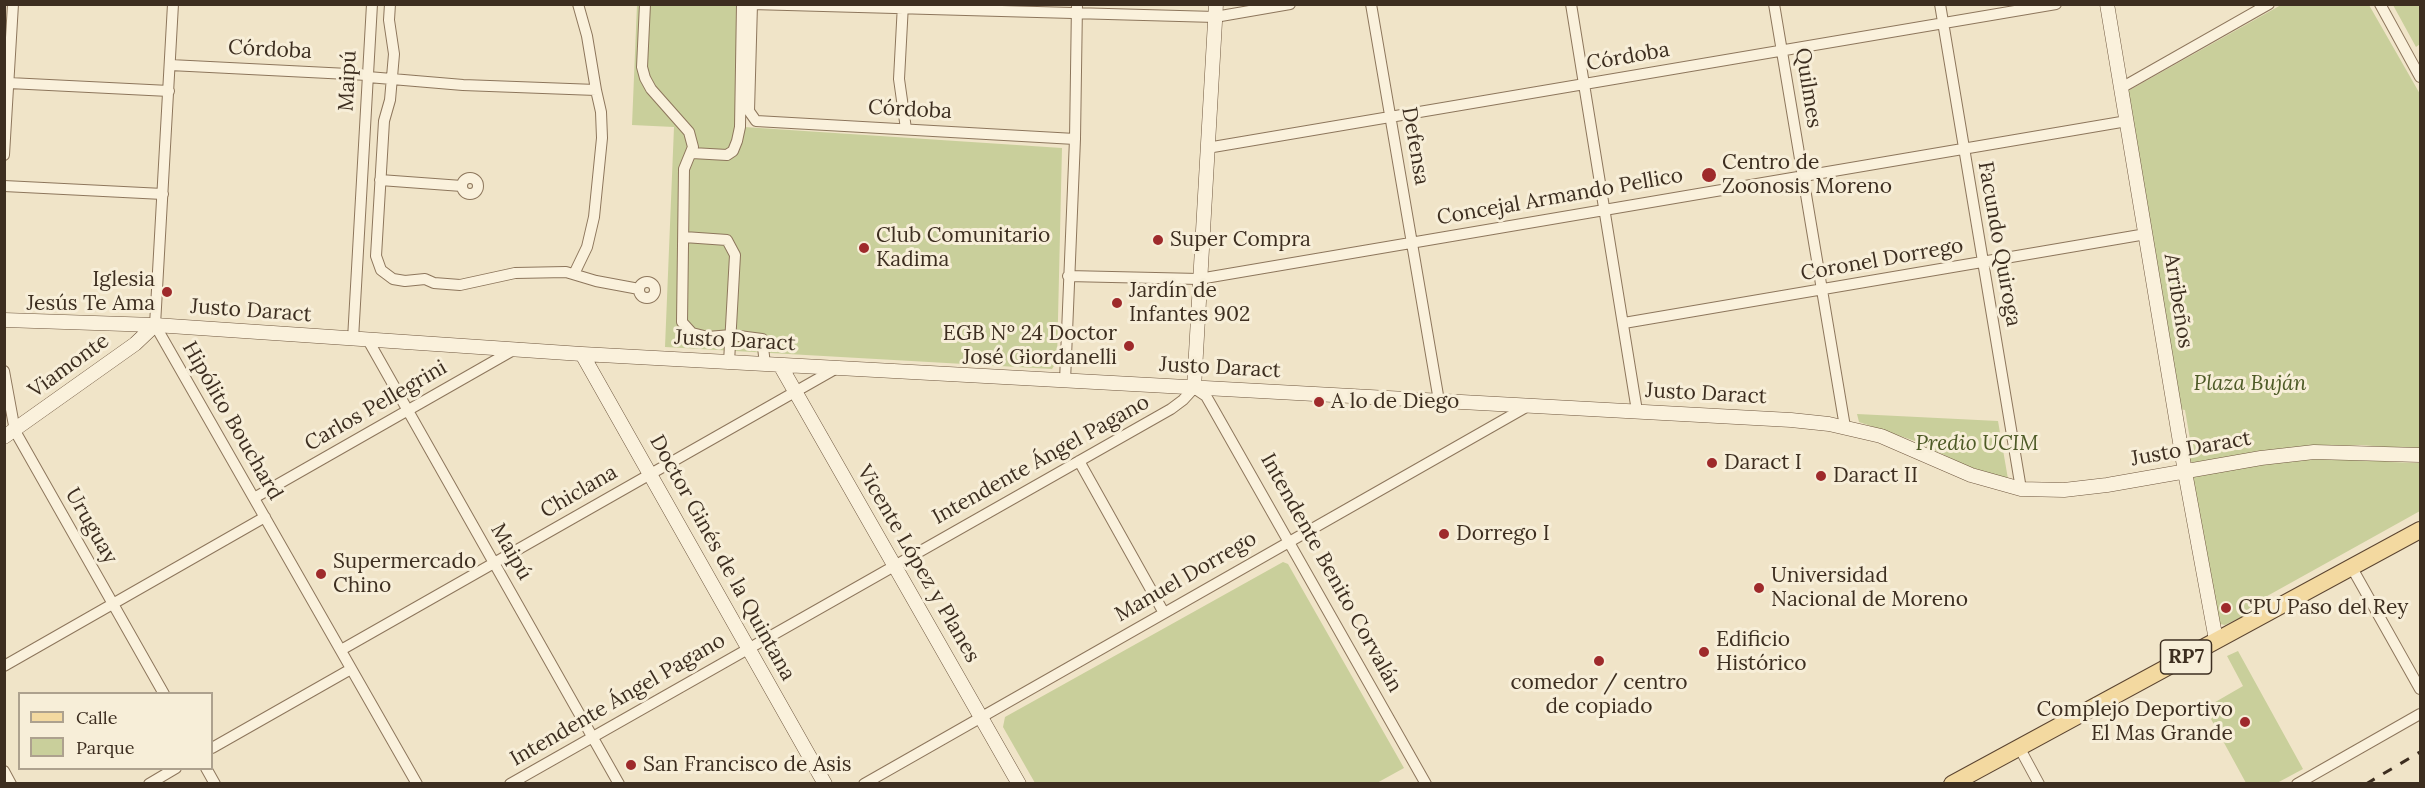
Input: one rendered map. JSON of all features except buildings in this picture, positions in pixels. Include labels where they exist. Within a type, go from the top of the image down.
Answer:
[{"type":"main road","name":"RP7","points":[[1952,783],[2421,530]]},
{"type":"street","points":[[4,155],[9,83],[7,54],[13,4]]},
{"type":"street","points":[[155,325],[173,4]]},
{"type":"street","name":"Maipú","points":[[353,339],[372,4]]},
{"type":"street","points":[[390,4],[392,79],[390,100],[384,121],[376,256],[381,270],[393,279],[405,281],[425,279],[434,283],[460,285],[515,273],[547,272],[574,274],[596,281],[639,289]]},
{"type":"street","points":[[574,274],[587,247],[594,217],[602,138],[601,112],[587,36],[578,4]]},
{"type":"street","points":[[645,4],[642,67],[645,78],[651,89],[692,138],[692,153],[684,169],[682,322],[692,333],[708,337],[731,335],[762,339],[765,364]]},
{"type":"street","points":[[692,153],[727,155],[733,151],[737,141],[740,127],[742,4]]},
{"type":"street","points":[[752,4],[1215,11],[1290,4]]},
{"type":"street","name":"Córdoba","points":[[752,4],[749,111],[756,121],[1075,139]]},
{"type":"street","name":"Defensa","points":[[1371,4],[1439,401]]},
{"type":"street","points":[[1571,4],[1637,411]]},
{"type":"street","name":"Quilmes","points":[[1774,4],[1845,427]]},
{"type":"street","name":"Facundo Quiroga","points":[[1940,4],[2021,489]]},
{"type":"street","name":"Córdoba","points":[[1207,148],[2056,4]]},
{"type":"street","name":"Arribeños","points":[[2108,4],[2185,472],[2216,640]]},
{"type":"street","points":[[2121,88],[2269,4]]},
{"type":"street","points":[[2380,4],[2421,77]]},
{"type":"street","points":[[903,7],[899,78],[906,129]]},
{"type":"street","points":[[1065,381],[1075,139],[1077,9]]},
{"type":"street","points":[[1194,388],[1215,11]]},
{"type":"street","name":"Córdoba","points":[[170,65],[368,76],[463,85],[596,90]]},
{"type":"street","points":[[9,83],[169,91]]},
{"type":"street","name":"Concejal Armando Pellico","points":[[1068,276],[1199,279],[2127,121]]},
{"type":"street","points":[[381,180],[462,186]]},
{"type":"street","points":[[4,186],[163,194]]},
{"type":"street","name":"Coronel Dorrego","points":[[1624,323],[2146,234]]},
{"type":"street","points":[[684,237],[727,240],[735,255],[729,362]]},
{"type":"street","name":"Justo Daract","points":[[4,320],[155,325],[582,354],[1791,420],[1845,427],[1881,436],[1971,475],[2021,489],[2064,490],[2260,458],[2314,452],[2421,455]]},
{"type":"street","name":"Viamonte","points":[[10,434],[135,344],[155,325]]},
{"type":"street","name":"Hipólito Bouchard","points":[[155,325],[417,783]]},
{"type":"street","name":"Maipú","points":[[368,340],[619,783]]},
{"type":"street","name":"Carlos Pellegrini","points":[[254,498],[517,348]]},
{"type":"street","name":"Doctor Ginés de la Quintana","points":[[582,354],[825,783]]},
{"type":"street","name":"Vicente López y Planes","points":[[780,365],[1019,783]]},
{"type":"street","name":"Chiclana","points":[[341,650],[837,368]]},
{"type":"street","name":"Uruguay","points":[[4,371],[10,434],[163,692]]},
{"type":"street","name":"Intendente Ángel Pagano","points":[[510,783],[1079,461],[1183,400],[1194,388]]},
{"type":"street","name":"Intendente Benito Corvalán","points":[[1194,388],[1206,396],[1426,783]]},
{"type":"street","name":"Manuel Dorrego","points":[[864,783],[1529,406]]},
{"type":"street","points":[[1079,461],[1164,613]]},
{"type":"street","points":[[4,666],[265,518]]},
{"type":"street","points":[[2352,568],[2421,688]]},
{"type":"street","points":[[213,747],[351,669]]},
{"type":"street","points":[[2297,783],[2421,714]]},
{"type":"street","points":[[2019,747],[2039,783]]},
{"type":"street","points":[[148,783],[172,770]]},
{"type":"street","points":[[207,770],[215,783]]},
{"type":"street","points":[[4,771],[11,783]]},
{"type":"green space","name":"Club Comunitario Kadima","points":[[637,5],[746,5],[744,127],[1062,148],[1057,361],[1052,369],[665,347],[674,127],[632,125]]},
{"type":"green space","points":[[2281,5],[2369,5],[2420,94],[2420,450],[2361,445],[2309,447],[2194,463],[2189,461],[2186,448],[2191,445],[2185,410],[2179,409],[2128,91]]},
{"type":"green space","points":[[2393,5],[2420,5],[2420,44],[2416,47]]},
{"type":"green space","name":"Predio UCIM","points":[[1857,414],[1998,421],[2008,479],[1967,466],[1915,441],[1859,422]]},
{"type":"green space","name":"Plaza Buján","points":[[2367,457],[2391,462],[2420,463],[2420,511],[2251,605],[2250,613],[2225,625],[2220,624],[2217,621],[2192,475],[2289,458]]},
{"type":"green space","points":[[1283,562],[1288,564],[1404,768],[1375,784],[1035,783],[1003,727],[1005,717]]},
{"type":"green space","name":"Complejo Deportivo El Mas Grande","points":[[2238,651],[2303,769],[2277,783],[2246,783],[2205,708],[2243,686],[2227,656]]},
{"type":"railway","points":[[2366,784],[2420,752]]},
{"type":"place","name":"Centro de Zoonosis Moreno","points":[[1709,175]]},
{"type":"place","name":"Super Compra","points":[[1158,240]]},
{"type":"place","name":"Club Comunitario Kadima","points":[[864,248]]},
{"type":"place","name":"Iglesia Jesús Te Ama","points":[[167,292]]},
{"type":"place","name":"Jardín de Infantes 902","points":[[1117,303]]},
{"type":"place","name":"EGB Nº 24 Doctor José Giordanelli","points":[[1129,346]]},
{"type":"place","name":"A lo de Diego","points":[[1319,402]]},
{"type":"place","name":"Daract I","points":[[1712,463]]},
{"type":"place","name":"Daract II","points":[[1821,476]]},
{"type":"place","name":"Dorrego I","points":[[1444,534]]},
{"type":"place","name":"Supermercado Chino","points":[[321,574]]},
{"type":"place","name":"Universidad Nacional de Moreno","points":[[1759,588]]},
{"type":"place","name":"CPU Paso del Rey","points":[[2226,608]]},
{"type":"place","name":"Edificio Histórico","points":[[1704,652]]},
{"type":"place","name":"comedor / centro de copiado","points":[[1599,661]]},
{"type":"place","name":"Complejo Deportivo El Mas Grande","points":[[2245,722]]},
{"type":"place","name":"San Francisco de Asis","points":[[631,765]]}]
